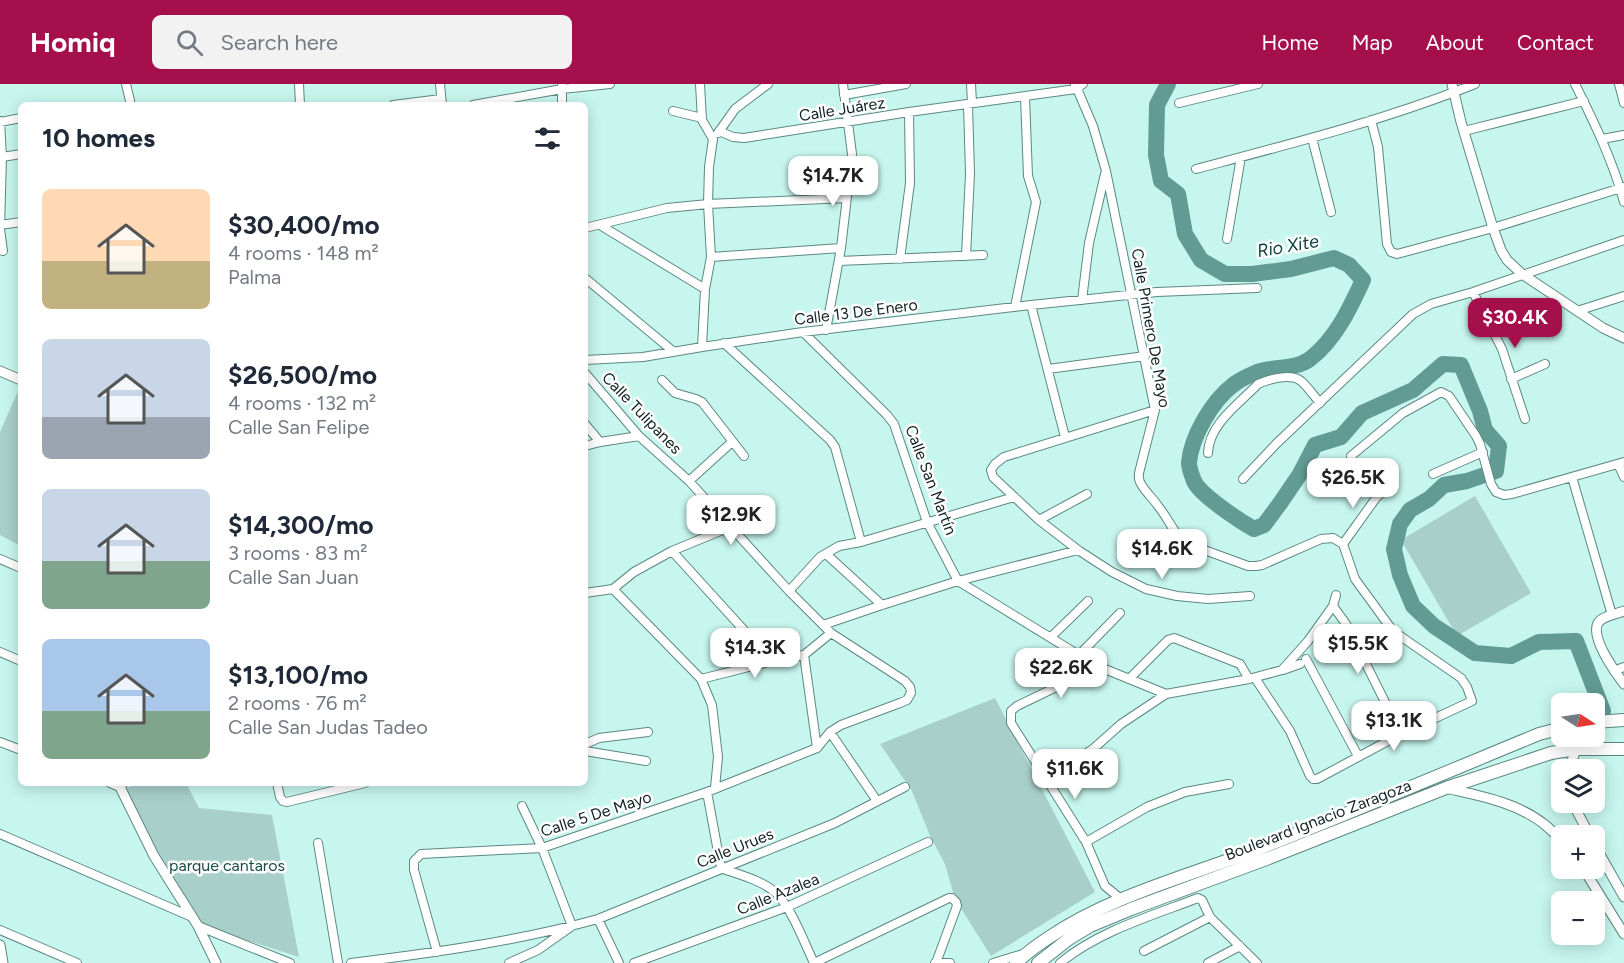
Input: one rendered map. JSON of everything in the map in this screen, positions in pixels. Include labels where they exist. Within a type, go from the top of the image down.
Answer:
[{"type":"main road","points":[[1605,721],[1624,720]]},
{"type":"main road","name":"Boulevard Ignacio Zaragoza","points":[[1016,963],[1025,953],[1059,930],[1121,899],[1260,848],[1551,731]]},
{"type":"main road","name":"Boulevard Ignacio Zaragoza","points":[[1038,963],[1070,938],[1131,909],[1269,858],[1446,788],[1551,753],[1576,749],[1624,749]]},
{"type":"street","points":[[126,84],[130,102]]},
{"type":"street","points":[[299,84],[300,102]]},
{"type":"street","points":[[440,84],[441,102]]},
{"type":"street","points":[[488,102],[562,87],[610,84]]},
{"type":"street","points":[[700,84],[702,118],[713,139]]},
{"type":"street","points":[[702,346],[705,289],[711,257],[708,204],[709,167],[713,139],[735,109],[768,84]]},
{"type":"street","points":[[826,330],[841,248],[852,154],[843,84]]},
{"type":"street","points":[[844,96],[906,84]]},
{"type":"street","points":[[966,256],[971,84]]},
{"type":"street","points":[[1179,103],[1258,84]]},
{"type":"street","points":[[1196,169],[1371,120],[1453,88],[1475,84]]},
{"type":"street","points":[[1575,84],[1602,139],[1622,188],[1624,202]]},
{"type":"street","points":[[1619,84],[1624,103]]},
{"type":"street","name":"Calle Juárez","points":[[719,131],[733,137],[744,138],[970,103],[1025,97],[1078,86]]},
{"type":"street","name":"Calle Primero De Mayo","points":[[1078,86],[1106,171],[1146,356],[1155,410],[1139,478],[1142,485],[1161,508],[1181,540],[1248,566],[1262,565],[1322,539],[1333,538],[1343,544]]},
{"type":"street","points":[[1453,88],[1493,228],[1507,260],[1522,274],[1577,311],[1624,338]]},
{"type":"street","points":[[1016,307],[1036,201],[1028,176],[1025,97]]},
{"type":"street","points":[[1464,132],[1584,101]]},
{"type":"street","points":[[673,111],[702,118]]},
{"type":"street","points":[[900,259],[910,183],[909,112]]},
{"type":"street","points":[[3,251],[0,230],[2,157],[0,121],[18,118]]},
{"type":"street","points":[[1371,120],[1378,147],[1387,244],[1391,252],[1397,254],[1493,228],[1622,188]]},
{"type":"street","points":[[1602,139],[1624,135]]},
{"type":"street","points":[[1311,138],[1331,212]]},
{"type":"street","points":[[2,157],[18,154]]},
{"type":"street","points":[[1227,239],[1241,157]]},
{"type":"street","points":[[1082,300],[1089,243],[1106,171]]},
{"type":"street","points":[[588,227],[658,210],[708,204],[847,198]]},
{"type":"street","points":[[1,225],[18,222]]},
{"type":"street","points":[[600,225],[705,289]]},
{"type":"street","points":[[1244,479],[1277,443],[1413,314],[1431,304],[1473,292],[1624,240]]},
{"type":"street","points":[[711,257],[841,248]]},
{"type":"street","points":[[838,261],[983,255]]},
{"type":"street","points":[[588,280],[674,352]]},
{"type":"street","name":"Calle 13 De Enero","points":[[588,360],[643,357],[803,332],[1132,294],[1257,288]]},
{"type":"street","points":[[1473,292],[1502,349],[1525,419]]},
{"type":"street","points":[[1577,311],[1624,296]]},
{"type":"street","points":[[1031,305],[1065,437]]},
{"type":"street","name":"Calle San Martín","points":[[803,332],[894,424],[927,522],[958,581]]},
{"type":"street","points":[[724,343],[835,447],[861,542]]},
{"type":"street","points":[[1048,369],[1146,356]]},
{"type":"street","points":[[1511,379],[1545,364]]},
{"type":"street","points":[[0,371],[18,379]]},
{"type":"street","name":"Calle Tulipanes","points":[[588,376],[639,436],[689,481],[789,591],[831,633],[905,681],[910,687],[911,693],[907,700],[841,724],[830,732]]},
{"type":"street","points":[[1208,453],[1209,441],[1221,421],[1258,384],[1291,377],[1299,379],[1320,403]]},
{"type":"street","points":[[662,380],[675,393],[702,402],[744,456]]},
{"type":"street","points":[[1351,456],[1403,413],[1441,392],[1449,396],[1471,427],[1483,452],[1491,484],[1497,492],[1504,495],[1512,494],[1621,463],[1624,477]]},
{"type":"street","points":[[1155,410],[1004,457],[991,470],[993,477],[1039,520],[1078,550],[1112,572],[1146,589],[1177,596],[1208,599],[1250,596]]},
{"type":"street","points":[[588,428],[600,442]]},
{"type":"street","points":[[588,445],[639,436]]},
{"type":"street","points":[[689,481],[732,441]]},
{"type":"street","points":[[1433,474],[1483,452]]},
{"type":"street","points":[[1572,477],[1612,615]]},
{"type":"street","points":[[1130,678],[1168,640],[1174,638],[1240,664],[1290,731],[1313,779],[1472,701],[1461,678],[1393,631],[1355,579],[1343,544],[1383,491]]},
{"type":"street","points":[[1039,520],[1087,494]]},
{"type":"street","points":[[789,591],[820,557],[839,546],[861,542],[1014,497]]},
{"type":"street","points":[[588,593],[613,589],[634,572],[672,551],[730,526]]},
{"type":"street","points":[[823,625],[958,581],[1078,550]]},
{"type":"street","points":[[672,551],[772,661]]},
{"type":"street","points":[[826,554],[882,604]]},
{"type":"street","points":[[0,558],[18,567]]},
{"type":"street","points":[[958,581],[1095,665],[1166,694]]},
{"type":"street","points":[[613,589],[701,679],[712,705],[718,757],[711,790],[721,868],[760,882],[775,892],[787,907],[814,963],[952,897],[957,902],[957,906],[936,963],[950,963]]},
{"type":"street","points":[[1282,670],[1308,641],[1333,606],[1336,595]]},
{"type":"street","points":[[1050,637],[1088,601]]},
{"type":"street","points":[[1333,606],[1346,624],[1401,734]]},
{"type":"street","points":[[1624,611],[1602,619],[1598,623],[1597,630],[1600,645],[1624,684]]},
{"type":"street","points":[[1079,655],[1120,613]]},
{"type":"street","points":[[701,679],[772,661],[804,656],[831,633]]},
{"type":"street","points":[[0,652],[18,660]]},
{"type":"street","points":[[804,656],[817,748]]},
{"type":"street","points":[[1047,778],[1093,749],[1121,724],[1166,694],[1252,679],[1303,662],[1358,756]]},
{"type":"street","points":[[1095,665],[1075,678],[1017,706],[1011,711],[1011,723],[1086,842],[1104,886],[1121,899]]},
{"type":"street","points":[[1614,671],[1624,668]]},
{"type":"street","points":[[588,743],[599,738],[648,732]]},
{"type":"street","points":[[830,732],[877,801]]},
{"type":"street","name":"Calle 5 De Mayo","points":[[437,952],[414,870],[414,861],[421,854],[542,848],[711,790],[817,748],[830,732]]},
{"type":"street","points":[[0,742],[18,749]]},
{"type":"street","points":[[1573,759],[1576,749]]},
{"type":"street","points":[[588,751],[646,761]]},
{"type":"street","points":[[1086,842],[1147,807],[1185,792],[1229,784]]},
{"type":"street","points":[[121,786],[154,856],[198,926],[216,963]]},
{"type":"street","points":[[278,786],[282,801],[287,802],[353,786]]},
{"type":"street","name":"Calle Urues","points":[[351,963],[437,952],[598,919],[835,823],[905,787]]},
{"type":"street","points":[[1446,788],[1494,799],[1520,809],[1551,830]]},
{"type":"street","points":[[522,806],[542,848],[572,926]]},
{"type":"street","points":[[0,834],[192,917]]},
{"type":"street","name":"Calle Azalea","points":[[634,963],[787,907],[928,842]]},
{"type":"street","points":[[318,843],[338,963]]},
{"type":"street","points":[[1605,863],[1624,897]]},
{"type":"street","points":[[1589,879],[1624,934]]},
{"type":"street","points":[[1059,963],[1117,928],[1200,898],[1210,917],[1257,963]]},
{"type":"street","points":[[1143,951],[1210,917]]},
{"type":"street","points":[[598,919],[619,963]]},
{"type":"street","points":[[198,926],[290,963]]},
{"type":"street","name":"Calle Urues","points":[[509,963],[538,950],[572,926]]},
{"type":"street","points":[[0,930],[77,963]]},
{"type":"street","points":[[0,945],[3,963]]},
{"type":"street","points":[[1208,963],[1240,946]]},
{"type":"street","points":[[993,963],[1025,953]]},
{"type":"green space","points":[[18,391],[18,544],[0,535],[0,432]]},
{"type":"green space","points":[[1475,496],[1531,593],[1457,636],[1401,540]]},
{"type":"green space","points":[[995,698],[1095,892],[991,956],[953,892],[945,864],[930,836],[912,791],[880,744]]},
{"type":"green space","name":"parque cantaros","points":[[133,786],[188,786],[199,808],[272,815],[299,957],[199,925],[123,789]]},
{"type":"waterway","name":"Rio Xite","points":[[1168,84],[1157,105],[1156,155],[1161,181],[1178,194],[1185,234],[1201,260],[1225,274],[1252,274],[1291,269],[1334,258],[1349,265],[1363,280],[1335,333],[1310,359],[1298,365],[1254,373],[1235,383],[1210,410],[1198,431],[1189,463],[1198,487],[1221,507],[1254,529],[1264,525],[1300,474],[1315,445],[1341,437],[1362,413],[1413,390],[1443,364],[1461,365],[1480,411],[1485,430],[1499,446],[1496,471],[1467,481],[1444,485],[1429,499],[1410,510],[1400,524],[1394,549],[1400,575],[1413,606],[1434,626],[1475,653],[1511,656],[1539,642],[1576,641],[1596,693]]}]
